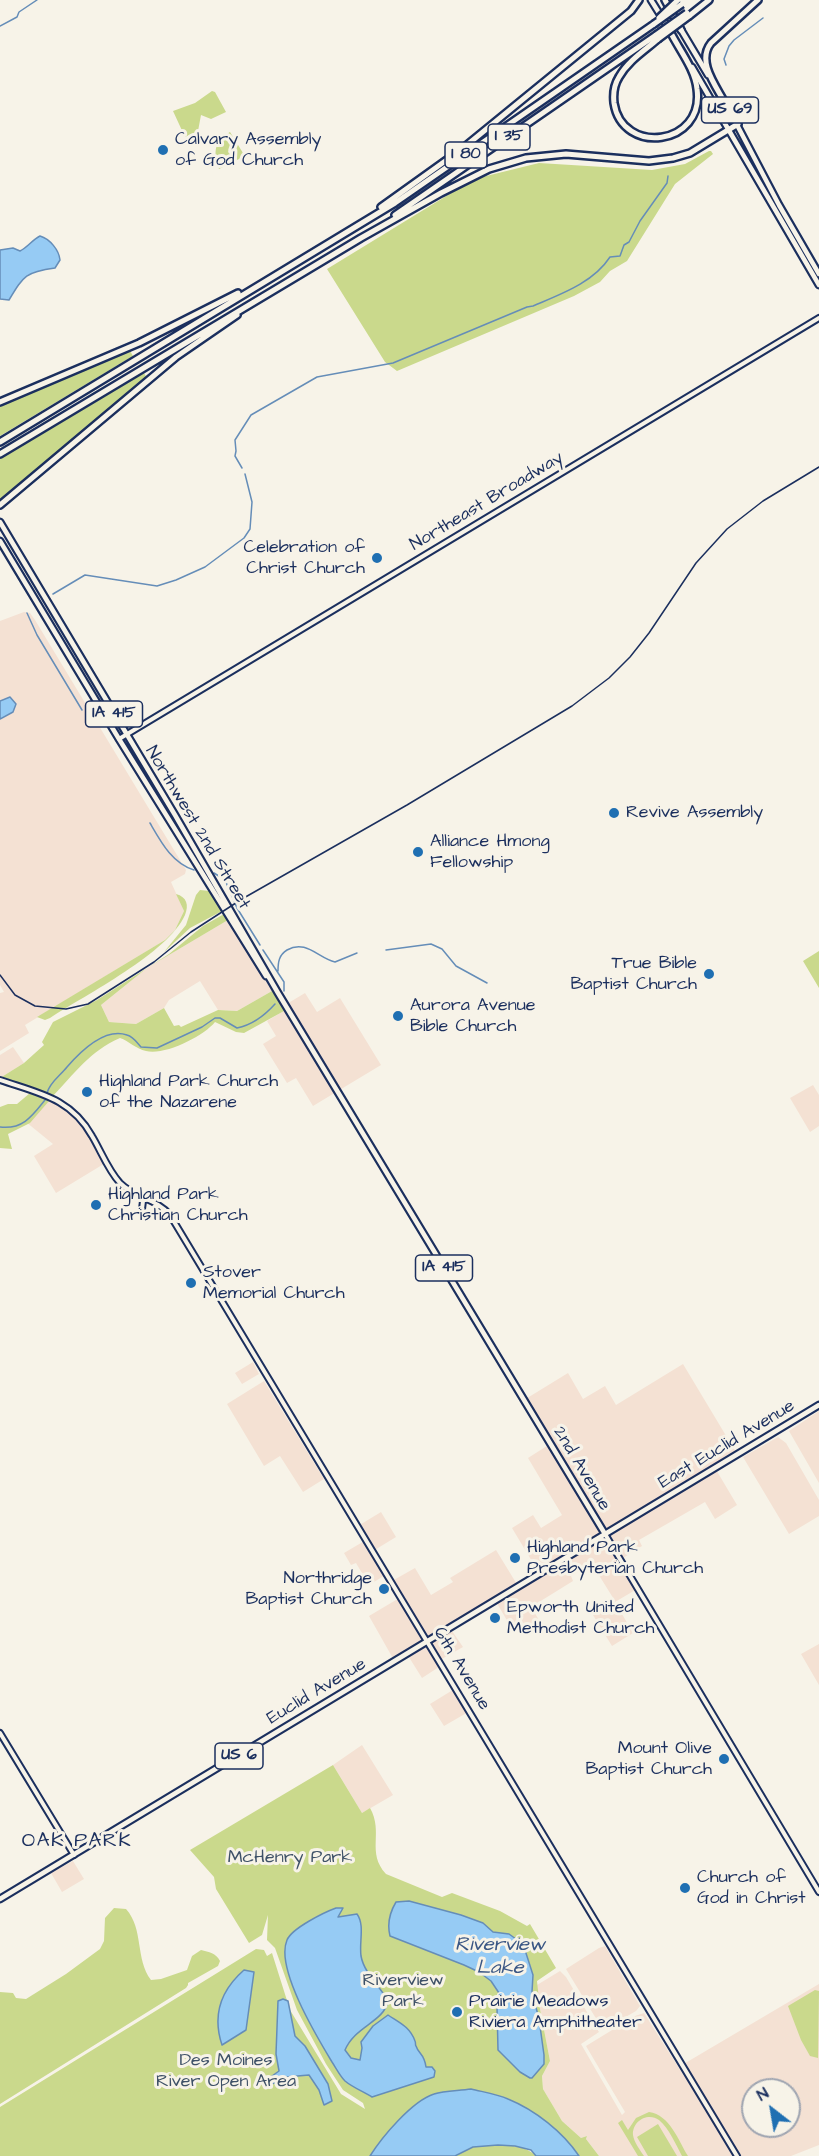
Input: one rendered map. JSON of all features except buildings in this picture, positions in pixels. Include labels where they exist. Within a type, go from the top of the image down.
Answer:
[{"type":"highway","points":[[354,227],[462,149],[631,11],[639,0]]},
{"type":"highway","points":[[664,0],[681,30]]},
{"type":"highway","points":[[672,35],[695,79],[697,102],[694,114],[688,124],[674,135],[661,138],[638,135],[624,124],[616,110],[614,92],[619,76],[657,37],[708,0]]},
{"type":"highway","points":[[726,105],[707,67],[706,51],[711,43],[758,0]]},
{"type":"highway","name":"I 80","points":[[0,442],[447,169],[652,25],[682,1]]},
{"type":"highway","name":"I 35","points":[[0,454],[361,238],[657,37]]},
{"type":"highway","points":[[361,238],[470,177],[501,164],[540,156],[566,154],[657,161],[682,156],[738,124]]},
{"type":"highway","points":[[0,402],[139,343],[277,273]]},
{"type":"highway","points":[[0,505],[192,344],[285,283]]},
{"type":"main road","name":"US 69","points":[[651,0],[819,285]]},
{"type":"main road","name":"US 69","points":[[681,30],[738,124],[779,205],[819,274]]},
{"type":"main road","name":"Northeast Broadway","points":[[119,739],[819,318]]},
{"type":"main road","name":"Northwest 2nd Street","points":[[0,522],[338,1092]]},
{"type":"main road","name":"Northwest 2nd Street","points":[[0,541],[119,739],[278,993]]},
{"type":"main road","points":[[0,1080],[58,1101],[76,1112],[86,1125],[117,1180],[126,1189],[137,1194],[143,1202],[142,1209]]},
{"type":"main road","name":"2nd Avenue","points":[[338,1092],[819,1892]]},
{"type":"main road","name":"6th Avenue","points":[[137,1194],[155,1202],[170,1215],[737,2156]]},
{"type":"main road","name":"East Euclid Avenue","points":[[648,1508],[819,1405]]},
{"type":"main road","name":"Euclid Avenue","points":[[0,1899],[648,1508]]},
{"type":"main road","points":[[0,1733],[74,1855]]},
{"type":"shaded area","points":[[24,612],[30,613],[35,620],[186,870],[185,874],[171,882],[184,911],[175,930],[165,940],[25,1025],[29,1033],[0,1051],[0,993],[4,992],[0,985],[0,621]]},
{"type":"shaded area","points":[[228,920],[272,991],[237,1011],[218,1010],[200,981],[169,1000],[164,1008],[136,1024],[109,1022],[101,1005],[147,968]]},
{"type":"shaded area","points":[[305,993],[317,1012],[340,998],[381,1065],[313,1106],[296,1078],[287,1083],[263,1044],[276,1036],[267,1021],[287,1009],[285,1005]]},
{"type":"shaded area","points":[[13,1047],[24,1063],[0,1078],[0,1055]]},
{"type":"shaded area","points":[[813,1085],[819,1095],[819,1126],[810,1132],[790,1098]]},
{"type":"shaded area","points":[[47,1097],[76,1112],[107,1162],[56,1193],[34,1156],[53,1144],[26,1122]]},
{"type":"shaded area","points":[[253,1362],[259,1374],[242,1384],[235,1373]]},
{"type":"shaded area","points":[[683,1364],[737,1454],[715,1468],[737,1505],[715,1519],[705,1502],[639,1540],[642,1546],[620,1560],[637,1589],[615,1602],[633,1633],[612,1646],[593,1615],[615,1601],[592,1564],[571,1576],[573,1581],[531,1607],[539,1620],[515,1634],[495,1600],[450,1628],[463,1647],[440,1660],[442,1665],[422,1678],[407,1654],[395,1662],[369,1616],[401,1597],[392,1581],[415,1568],[431,1595],[453,1582],[450,1578],[496,1550],[518,1586],[539,1573],[512,1528],[533,1515],[541,1528],[562,1515],[528,1458],[550,1444],[524,1400],[568,1373],[583,1399],[605,1386],[616,1405]]},
{"type":"shaded area","points":[[264,1381],[324,1479],[303,1492],[280,1456],[264,1466],[227,1404]]},
{"type":"shaded area","points":[[819,1411],[819,1483],[789,1431]]},
{"type":"shaded area","points":[[778,1437],[786,1443],[819,1500],[819,1516],[789,1534],[743,1457]]},
{"type":"shaded area","points":[[381,1512],[396,1537],[373,1551],[387,1574],[369,1585],[356,1563],[351,1565],[344,1553],[366,1540],[358,1526]]},
{"type":"shaded area","points":[[819,1644],[819,1685],[801,1654]]},
{"type":"shaded area","points":[[456,1688],[470,1711],[444,1726],[430,1704]]},
{"type":"shaded area","points":[[362,1745],[393,1795],[362,1813],[333,1765]]},
{"type":"shaded area","points":[[73,1861],[84,1879],[62,1892],[51,1873]]},
{"type":"shaded area","points":[[605,1946],[640,2006],[636,2011],[603,2030],[566,1969]]},
{"type":"shaded area","points":[[560,1971],[566,1977],[599,2032],[581,2044],[622,2115],[625,2112],[586,2046],[635,2016],[644,2013],[684,2076],[682,2065],[819,1984],[819,2145],[791,2156],[599,2156],[586,2139],[587,2136],[581,2138],[562,2121],[543,2089],[542,2076],[550,2061],[537,1985]]},
{"type":"green space","points":[[212,91],[215,92],[226,112],[211,119],[201,115],[198,131],[185,137],[173,111],[195,103]]},
{"type":"green space","points":[[230,132],[243,153],[243,157],[219,169],[216,148],[221,139]]},
{"type":"green space","points":[[709,151],[713,154],[675,184],[627,261],[610,271],[600,282],[574,296],[397,371],[385,362],[327,269],[474,179],[539,163],[652,170],[685,164]]},
{"type":"green space","points":[[129,349],[133,356],[0,436],[0,404]]},
{"type":"green space","points":[[144,373],[147,378],[0,501],[0,459]]},
{"type":"green space","points":[[200,890],[209,891],[222,911],[190,928],[164,952],[186,925],[196,895]]},
{"type":"green space","points":[[176,894],[185,899],[187,905],[185,915],[176,929],[162,944],[125,972],[50,1018],[45,1020],[37,1017],[165,940],[175,930],[184,911]]},
{"type":"green space","points":[[224,914],[228,920],[148,967],[169,954],[203,926]]},
{"type":"green space","points":[[819,951],[819,988],[803,961]]},
{"type":"green space","points":[[147,968],[101,1005],[109,1022],[136,1024],[164,1008],[174,1026],[181,1027],[218,1010],[237,1011],[272,991],[284,1011],[244,1033],[236,1032],[215,1022],[193,1039],[163,1051],[142,1050],[120,1038],[91,1056],[52,1097],[0,1078],[24,1063],[44,1045],[42,1042],[53,1022],[97,1000]]},
{"type":"green space","points":[[30,1093],[49,1101],[30,1123],[8,1134],[12,1149],[0,1148],[0,1107],[17,1104]]},
{"type":"green space","points":[[333,1765],[362,1813],[370,1808],[376,1826],[377,1858],[386,1874],[442,1897],[452,1893],[500,1911],[527,1926],[530,1924],[556,1968],[537,1981],[550,2061],[542,2076],[543,2089],[562,2121],[581,2138],[587,2136],[586,2139],[599,2156],[579,2156],[560,2135],[506,2098],[471,2089],[432,2095],[419,2102],[370,2156],[0,2156],[0,2107],[256,1949],[264,1950],[267,1956],[272,1953],[290,2010],[341,2094],[365,2109],[363,2103],[343,2090],[297,2010],[275,1948],[267,1940],[268,1915],[262,1935],[249,1943],[216,1889],[214,1877],[190,1850]]},
{"type":"green space","points":[[114,1908],[126,1909],[132,1917],[143,1963],[151,1980],[187,1970],[192,1956],[201,1950],[216,1956],[220,1961],[218,1966],[0,2104],[0,1992],[13,1993],[16,1998],[26,1999],[100,1949],[104,1941],[105,1918]]},
{"type":"green space","points":[[815,1990],[819,1991],[818,2058],[810,2056],[788,2006]]},
{"type":"green space","points":[[649,2112],[663,2118],[668,2123],[688,2156],[682,2156],[663,2123],[650,2117],[638,2122],[633,2130],[635,2140],[644,2156],[638,2156],[618,2123],[622,2120],[628,2130],[636,2118]]},
{"type":"green space","points":[[658,2124],[677,2156],[648,2156],[637,2137]]},
{"type":"green space","points":[[484,2145],[519,2147],[536,2156],[455,2156],[473,2147]]},
{"type":"water","points":[[40,236],[50,242],[58,252],[60,260],[55,268],[32,273],[22,280],[9,300],[0,299],[0,250],[13,248],[20,251]]},
{"type":"water","points":[[10,697],[16,704],[13,712],[0,719],[0,701]]},
{"type":"water","name":"Riverview Lake","points":[[409,1901],[483,1923],[493,1932],[509,1934],[525,1950],[533,1975],[532,1992],[539,2019],[544,2055],[544,2064],[532,2078],[520,2072],[498,2050],[499,1993],[491,1981],[464,1965],[390,1936],[389,1923],[396,1902]]},
{"type":"water","points":[[336,1908],[343,1908],[338,1917],[357,1914],[361,1923],[363,1962],[388,2001],[381,2014],[355,2035],[345,2050],[351,2058],[360,2060],[361,2042],[373,2026],[388,2015],[410,2032],[426,2067],[432,2067],[435,2071],[434,2077],[372,2097],[345,2081],[325,2051],[299,2002],[287,1967],[285,1952],[287,1940],[295,1930]]},
{"type":"water","points":[[244,1970],[254,1972],[246,2030],[222,2045],[218,2024],[220,2004],[229,1986]]},
{"type":"water","points":[[283,1999],[288,2001],[295,2036],[305,2046],[328,2084],[332,2101],[324,2105],[319,2090],[309,2075],[286,2077],[270,2085],[265,2081],[279,2071],[276,2054],[278,2001]]},
{"type":"water","points":[[471,2089],[504,2097],[528,2109],[557,2130],[579,2156],[536,2156],[531,2150],[498,2145],[473,2147],[455,2156],[370,2156],[398,2120],[425,2098],[443,2092]]},
{"type":"waterway","points":[[0,26],[17,17],[19,12],[37,0]]},
{"type":"waterway","points":[[726,65],[724,59],[729,46],[763,18]]},
{"type":"waterway","points":[[242,468],[235,456],[235,440],[251,415],[317,377],[393,363],[533,306],[586,281],[610,257],[620,256],[624,245],[629,242],[640,221],[667,183],[668,176]]},
{"type":"waterway","points":[[53,594],[85,575],[157,586],[205,567],[244,538],[250,529],[252,502],[245,474]]},
{"type":"waterway","points":[[27,613],[37,635],[82,710]]},
{"type":"waterway","points":[[150,823],[173,857],[194,870]]},
{"type":"waterway","points":[[214,873],[225,880],[237,908],[260,945]]},
{"type":"waterway","points":[[386,950],[431,944],[442,949],[456,966],[487,983]]},
{"type":"waterway","points":[[278,971],[281,956],[294,947],[312,950],[335,962],[357,953]]},
{"type":"waterway","points":[[263,950],[284,982],[284,991]]},
{"type":"waterway","points":[[47,1093],[53,1082],[79,1055],[101,1038],[118,1033],[127,1035],[141,1047],[157,1048],[202,1027],[215,1018],[220,1018],[237,1028],[243,1027],[258,1019],[275,1004]]},
{"type":"waterway","points":[[0,1127],[21,1124],[32,1116],[45,1100]]},
{"type":"railway","points":[[0,975],[15,995],[35,1006],[66,1009],[88,1004],[154,962],[191,932],[242,899],[407,805],[572,706],[609,678],[630,657],[696,563],[727,529],[763,501],[819,467]]},
{"type":"place","name":"Calvary Assembly of God Church","points":[[163,150]]},
{"type":"place","name":"Celebration of Christ Church","points":[[377,558]]},
{"type":"place","name":"Revive Assembly","points":[[614,813]]},
{"type":"place","name":"Alliance Hmong Fellowship","points":[[418,852]]},
{"type":"place","name":"True Bible Baptist Church","points":[[709,974]]},
{"type":"place","name":"Aurora Avenue Bible Church","points":[[398,1016]]},
{"type":"place","name":"Highland Park Church of the Nazarene","points":[[87,1092]]},
{"type":"place","name":"Highland Park Christian Church","points":[[96,1205]]},
{"type":"place","name":"Stover Memorial Church","points":[[191,1283]]},
{"type":"place","name":"Highland Park Presbyterian Church","points":[[515,1558]]},
{"type":"place","name":"Northridge Baptist Church","points":[[384,1589]]},
{"type":"place","name":"Epworth United Methodist Church","points":[[495,1618]]},
{"type":"place","name":"Mount Olive Baptist Church","points":[[724,1759]]},
{"type":"place","name":"Church of God in Christ","points":[[685,1888]]},
{"type":"place","name":"Prairie Meadows Riviera Amphitheater","points":[[457,2012]]},
{"type":"district","name":"OAK PARK","points":[[77,1842]]},
{"type":"park label","name":"McHenry Park","points":[[290,1858]]},
{"type":"park label","name":"Riverview Park","points":[[403,1991]]},
{"type":"park label","name":"Des Moines River Open Area","points":[[226,2071]]}]
